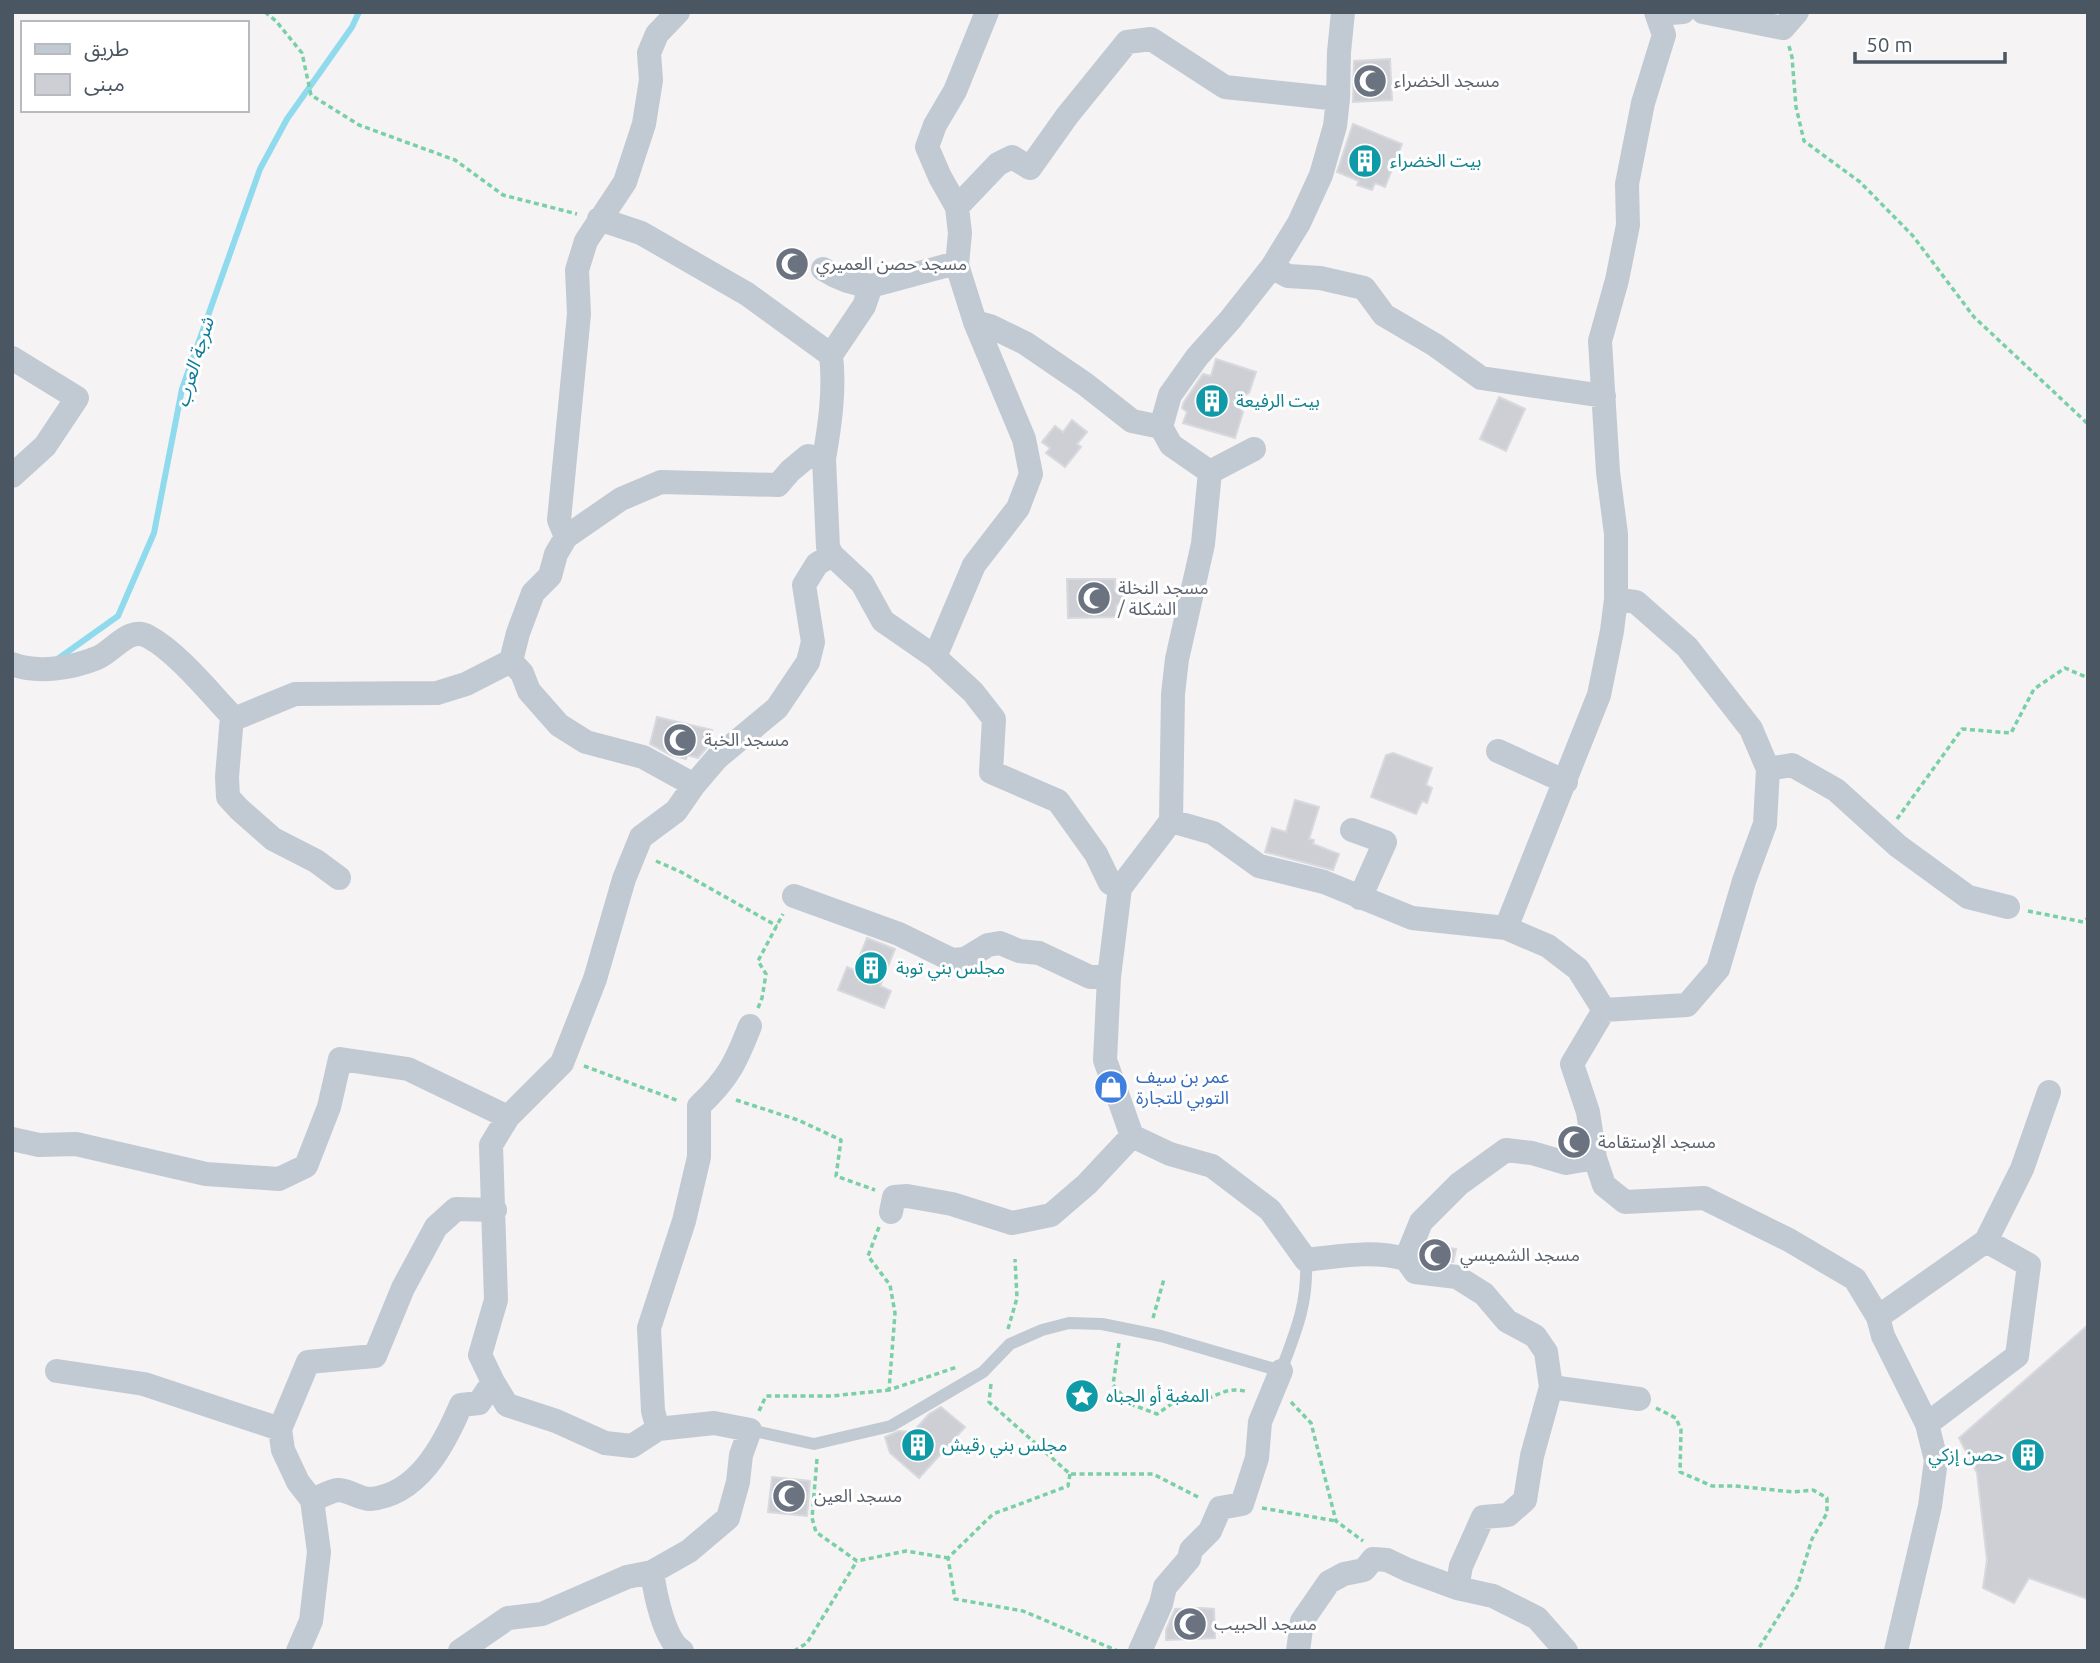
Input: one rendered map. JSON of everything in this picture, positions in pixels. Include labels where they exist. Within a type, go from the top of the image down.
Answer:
[{"type":"street","points":[[566,537],[559,520],[579,314],[577,271],[586,241],[625,183],[644,124],[651,80],[649,53],[657,34],[678,12]]},
{"type":"street","points":[[935,657],[974,565],[1018,508],[1031,474],[1024,439],[975,322],[957,265],[960,233],[957,207],[927,147],[935,125],[955,92],[987,12]]},
{"type":"street","points":[[1210,472],[1171,445],[1161,427],[1170,395],[1197,357],[1272,267],[1299,223],[1321,176],[1335,126],[1343,12]]},
{"type":"street","points":[[1506,928],[1599,695],[1612,631],[1616,599],[1616,534],[1608,472],[1600,341],[1617,280],[1628,225],[1627,184],[1643,103],[1664,35],[1657,13],[1684,12]]},
{"type":"street","points":[[1703,12],[1790,20]]},
{"type":"street","points":[[957,207],[998,163],[1012,157],[1030,169],[1067,116],[1127,42],[1151,39],[1224,87],[1338,99]]},
{"type":"street","points":[[599,219],[641,233],[747,294],[831,355]]},
{"type":"street","points":[[823,269],[836,278],[871,286],[957,265]]},
{"type":"street","points":[[1272,267],[1288,276],[1320,278],[1364,288],[1384,315],[1435,345],[1481,378],[1604,396]]},
{"type":"street","points":[[871,286],[864,306],[831,355],[832,415],[824,459],[828,547],[832,555],[862,583],[883,621],[935,657],[974,692],[994,719],[991,772],[1058,801],[1096,854],[1110,883],[1120,888]]},
{"type":"street","points":[[975,322],[1025,342],[1086,384],[1132,421],[1161,427]]},
{"type":"street","points":[[12,358],[77,398],[45,446],[12,476]]},
{"type":"street","points":[[1210,472],[1254,450]]},
{"type":"street","points":[[12,664],[50,670],[99,658],[127,637],[136,634],[148,635],[171,654],[232,716],[239,717],[295,694],[437,693],[466,684],[511,661],[533,593],[550,576],[556,554],[566,537],[621,499],[661,482],[778,485],[808,456],[824,459]]},
{"type":"street","points":[[1210,472],[1203,544],[1177,659],[1173,694],[1171,821],[1120,888],[1108,977],[1105,1060],[1132,1136],[1170,1154],[1212,1166],[1270,1210],[1306,1260],[1368,1254],[1391,1255],[1406,1259],[1415,1272],[1457,1277],[1484,1294],[1507,1321],[1535,1336],[1546,1352],[1551,1387],[1532,1455],[1525,1500],[1508,1515],[1483,1517],[1461,1566],[1457,1588]]},
{"type":"street","points":[[460,1651],[508,1618],[541,1614],[627,1577],[652,1572],[689,1550],[728,1518],[738,1482],[741,1455],[750,1430],[714,1423],[658,1429],[632,1446],[605,1443],[556,1421],[507,1405],[480,1354],[496,1300],[491,1145],[508,1117],[562,1063],[595,979],[624,879],[641,837],[676,811],[717,758],[777,708],[808,662],[814,642],[804,585],[817,564],[832,555]]},
{"type":"street","points":[[1604,1010],[1687,1004],[1718,969],[1744,881],[1765,824],[1768,769],[1751,730],[1687,647],[1636,602],[1616,599]]},
{"type":"street","points":[[511,661],[522,673],[529,691],[559,725],[586,742],[643,757],[694,785]]},
{"type":"street","points":[[232,716],[228,797],[273,839],[316,861],[339,878]]},
{"type":"street","points":[[1498,751],[1566,782]]},
{"type":"street","points":[[1768,769],[1791,765],[1836,790],[1886,835],[1968,897],[2008,907]]},
{"type":"street","points":[[1171,821],[1213,833],[1259,866],[1324,882],[1412,918],[1506,928],[1548,946],[1578,969],[1604,1010]]},
{"type":"street","points":[[1352,830],[1385,842],[1360,898]]},
{"type":"street","points":[[793,895],[899,934],[952,960],[965,959],[988,945],[1000,943],[1019,951],[1039,953],[1090,977],[1108,977]]},
{"type":"street","points":[[1604,1010],[1573,1064],[1588,1112],[1595,1158],[1604,1185],[1625,1202],[1704,1198],[1789,1240],[1855,1279],[1878,1317],[1883,1336],[1927,1424],[1936,1460],[1930,1506],[1896,1651]]},
{"type":"street","points":[[658,1429],[653,1411],[649,1328],[684,1221],[699,1157],[706,1100],[735,1064],[750,1026]]},
{"type":"street","points":[[12,1139],[39,1145],[76,1144],[206,1174],[279,1179],[306,1166],[329,1107],[340,1059],[408,1069],[508,1117]]},
{"type":"street","points":[[1878,1317],[1986,1241],[2022,1169],[2049,1092]]},
{"type":"street","points":[[892,1205],[907,1196],[952,1205],[1012,1223],[1051,1215],[1087,1184],[1132,1136]]},
{"type":"street","points":[[1406,1259],[1421,1222],[1459,1184],[1506,1150],[1532,1153],[1566,1163],[1595,1158]]},
{"type":"street","points":[[298,1651],[311,1621],[319,1552],[312,1500],[298,1482],[283,1450],[280,1429],[308,1362],[375,1356],[403,1289],[436,1227],[456,1209],[495,1210]]},
{"type":"street","points":[[1927,1424],[2017,1356],[2029,1265],[1986,1241]]},
{"type":"street","points":[[57,1371],[144,1384],[280,1429]]},
{"type":"street","points":[[312,1500],[339,1490],[367,1499],[397,1492],[428,1464],[448,1436],[461,1405],[479,1403],[493,1382]]},
{"type":"street","points":[[1140,1651],[1161,1604],[1165,1587],[1189,1559],[1191,1550],[1231,1506],[1256,1458],[1260,1422],[1276,1385]]},
{"type":"street","points":[[1551,1387],[1605,1392],[1639,1399]]},
{"type":"street","points":[[1298,1651],[1302,1621],[1329,1582],[1344,1574],[1364,1570],[1373,1559],[1387,1560],[1457,1588],[1493,1596],[1537,1618],[1566,1651]]},
{"type":"street","points":[[652,1572],[656,1598],[674,1646],[682,1651]]},
{"type":"lane","points":[[750,1430],[814,1444],[891,1426],[976,1376],[1010,1344],[1042,1330],[1069,1323],[1123,1328],[1213,1350],[1276,1385],[1303,1313],[1306,1260]]},
{"type":"path","points":[[265,12],[276,21],[302,53],[312,95],[359,125],[455,160],[503,195],[599,219]]},
{"type":"path","points":[[1790,20],[1796,107],[1804,141],[1860,182],[1913,236],[1974,317],[2088,424]]},
{"type":"path","points":[[1886,835],[1962,730],[2011,733],[2034,689],[2065,668],[2088,678]]},
{"type":"path","points":[[634,852],[681,872],[777,926]]},
{"type":"path","points":[[750,1026],[762,998],[766,974],[758,961],[793,895]]},
{"type":"path","points":[[2008,907],[2083,922],[2088,918]]},
{"type":"path","points":[[562,1063],[582,1065],[677,1101],[706,1100],[798,1120],[842,1140],[836,1176],[892,1205],[877,1229],[868,1256],[890,1286],[895,1313],[890,1390]]},
{"type":"path","points":[[1010,1344],[1007,1334],[1017,1298],[1015,1259]]},
{"type":"path","points":[[1149,1333],[1164,1279]]},
{"type":"path","points":[[1123,1328],[1114,1385],[1130,1404],[1157,1414],[1180,1398],[1196,1402],[1219,1392],[1276,1385],[1311,1423],[1336,1521]]},
{"type":"path","points":[[991,1364],[989,1402],[1070,1474],[1153,1474],[1231,1506],[1336,1521],[1387,1560]]},
{"type":"path","points":[[750,1430],[765,1396],[832,1396],[890,1390],[956,1367],[968,1366],[976,1376]]},
{"type":"path","points":[[1639,1399],[1676,1418],[1681,1430],[1681,1472],[1712,1486],[1793,1492],[1813,1490],[1827,1498],[1827,1513],[1812,1539],[1797,1587],[1757,1651]]},
{"type":"path","points":[[814,1444],[818,1465],[812,1518],[816,1532],[857,1560],[906,1551],[948,1558]]},
{"type":"path","points":[[948,1558],[993,1514],[1068,1486],[1070,1474]]},
{"type":"path","points":[[948,1558],[955,1599],[1023,1611],[1118,1651]]},
{"type":"path","points":[[794,1651],[807,1643],[857,1560]]},
{"type":"building","name":"مسجد الخضراء","points":[[1390,59],[1392,100],[1353,102],[1354,61]]},
{"type":"building","name":"بيت الخضراء","points":[[1353,124],[1402,144],[1385,187],[1375,183],[1372,190],[1357,185],[1359,181],[1337,172]]},
{"type":"building","name":"بيت الرفيعة","points":[[1216,359],[1256,372],[1249,393],[1233,401],[1243,412],[1235,438],[1183,423],[1187,412],[1182,408],[1184,402],[1203,374],[1211,376]]},
{"type":"building","points":[[1499,397],[1525,409],[1506,451],[1480,439]]},
{"type":"building","points":[[1072,420],[1087,432],[1077,444],[1081,447],[1065,467],[1046,453],[1050,448],[1042,442],[1055,426],[1063,432]]},
{"type":"building","name":"مسجد النخلة / الشكلة","points":[[1067,579],[1115,579],[1115,591],[1125,597],[1116,606],[1116,617],[1068,618]]},
{"type":"building","name":"مسجد الخبة","points":[[657,717],[712,730],[708,746],[698,758],[687,755],[686,759],[650,744]]},
{"type":"building","points":[[1393,753],[1432,768],[1426,785],[1432,788],[1427,803],[1422,801],[1416,814],[1371,797],[1386,755]]},
{"type":"building","points":[[1295,800],[1319,807],[1309,839],[1314,840],[1313,844],[1339,854],[1333,870],[1265,852],[1272,828],[1286,832]]},
{"type":"building","name":"مجلس بني توبة","points":[[867,938],[895,949],[880,986],[891,991],[884,1008],[838,990],[847,967],[854,970]]},
{"type":"building","points":[[1576,1132],[1578,1146],[1564,1147],[1564,1133]]},
{"type":"building","points":[[1428,1244],[1456,1249],[1453,1262],[1423,1258]]},
{"type":"building","name":"حصن إزكي","points":[[2088,1325],[2088,1599],[2029,1578],[2014,1603],[1983,1588],[1987,1560],[1977,1473],[1959,1438]]},
{"type":"building","name":"مجلس بني رقيش","points":[[941,1407],[965,1427],[919,1478],[890,1453],[885,1437],[899,1431],[913,1432],[929,1414]]},
{"type":"building","name":"مسجد العين","points":[[772,1477],[810,1481],[807,1516],[768,1512]]},
{"type":"building","name":"مسجد الحبيب","points":[[1175,1609],[1214,1609],[1215,1638],[1166,1640],[1166,1630]]},
{"type":"waterway","name":"شرجة العرب","points":[[59,658],[118,616],[154,533],[182,389],[260,169],[287,119],[352,27],[359,12]]},
{"type":"place","name":"مسجد الخضراء","points":[[1370,81]]},
{"type":"place","name":"بيت الخضراء","points":[[1365,161]]},
{"type":"place","name":"مسجد حصن العميري","points":[[792,264]]},
{"type":"place","name":"بيت الرفيعة","points":[[1212,401]]},
{"type":"place","name":"مسجد النخلة / الشكلة","points":[[1094,598]]},
{"type":"place","name":"مسجد الخبة","points":[[680,740]]},
{"type":"place","name":"مجلس بني توبة","points":[[871,968]]},
{"type":"place","name":"عمر بن سيف التوبي للتجارة","points":[[1111,1087]]},
{"type":"place","name":"مسجد الإستقامة","points":[[1574,1142]]},
{"type":"place","name":"مسجد الشميسي","points":[[1435,1255]]},
{"type":"place","name":"المغبة أو الجباه","points":[[1082,1396]]},
{"type":"place","name":"مجلس بني رقيش","points":[[918,1445]]},
{"type":"place","name":"حصن إزكي","points":[[2028,1455]]},
{"type":"place","name":"مسجد العين","points":[[789,1496]]},
{"type":"place","name":"مسجد الحبيب","points":[[1190,1624]]}]
